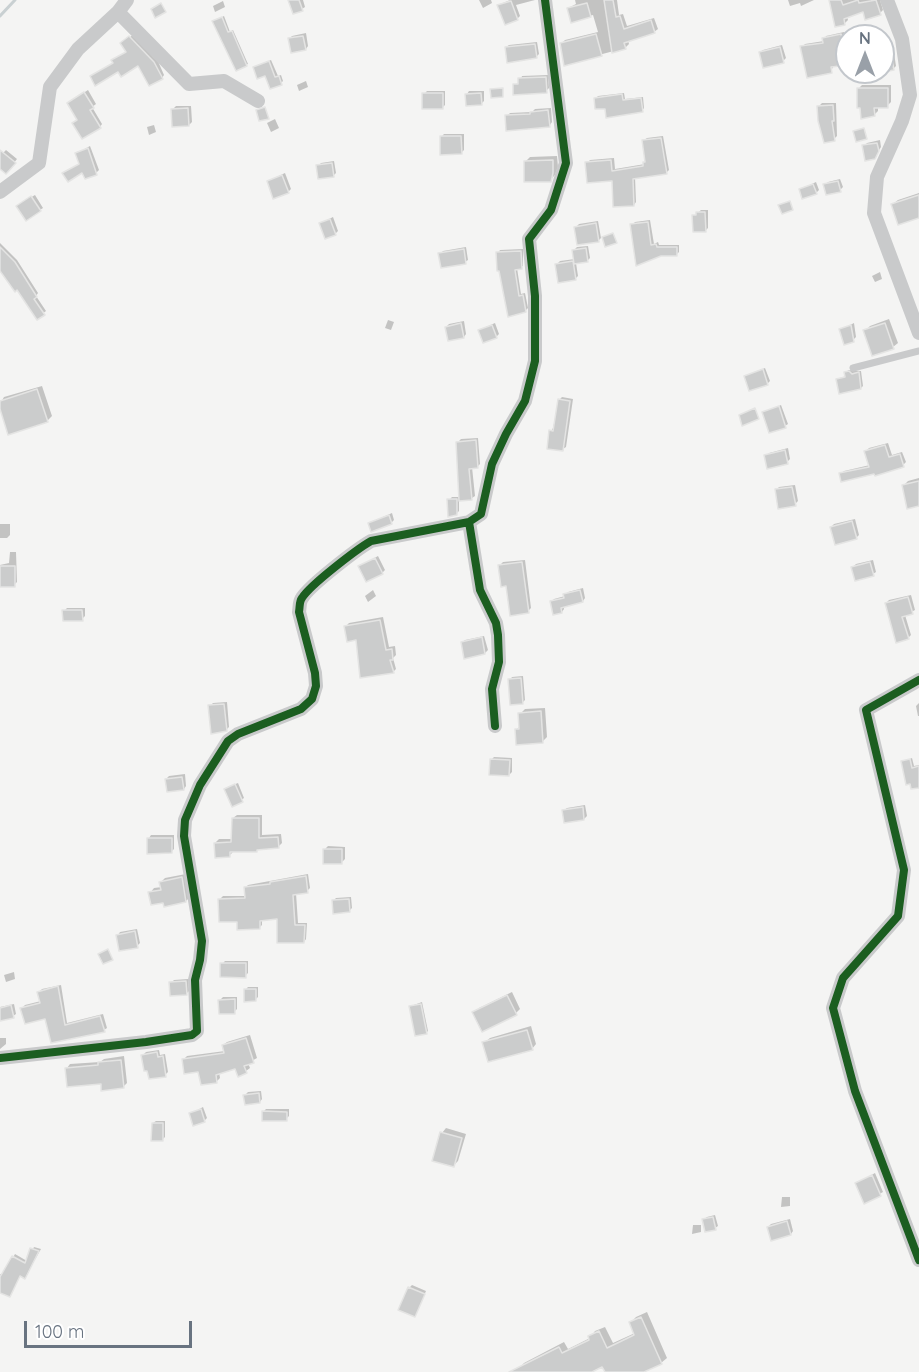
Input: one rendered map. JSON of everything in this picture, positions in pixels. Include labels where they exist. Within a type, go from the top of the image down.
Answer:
[{"type":"street","points":[[0,192],[39,163],[50,87],[78,50],[118,12],[127,0]]},
{"type":"street","points":[[0,1058],[146,1042],[192,1035],[197,1031],[195,980],[202,941],[183,827],[189,806],[200,785],[228,741],[238,734],[301,710],[312,699],[316,686],[315,673],[299,612],[300,603],[307,592],[357,549],[371,541],[469,522],[481,514],[492,465],[525,401],[535,361],[535,296],[529,239],[551,210],[566,163],[545,0]]},
{"type":"street","points":[[887,0],[902,39],[910,95],[902,121],[877,177],[874,213],[919,333]]},
{"type":"street","points":[[118,12],[189,84],[224,81],[258,101]]},
{"type":"street","points":[[469,522],[480,590],[496,623],[498,634],[499,662],[492,689],[495,726]]},
{"type":"street","points":[[919,680],[866,710],[904,870],[898,916],[843,978],[833,1008],[855,1090],[919,1260]]},
{"type":"lane","points":[[853,368],[919,351]]},
{"type":"building","points":[[288,0],[299,0],[303,11],[293,14]]},
{"type":"building","points":[[604,0],[613,0],[616,17],[620,16],[624,29],[651,20],[655,33],[624,43],[626,49],[612,53]]},
{"type":"building","points":[[829,0],[841,0],[843,5],[858,0],[859,3],[876,0],[881,15],[865,20],[863,12],[844,19],[845,24],[835,24],[835,27]]},
{"type":"building","points":[[511,1],[518,20],[505,25],[497,5]]},
{"type":"building","points":[[161,3],[166,12],[155,18],[151,9]]},
{"type":"building","points":[[587,3],[591,17],[571,23],[567,8]]},
{"type":"building","points":[[222,17],[228,32],[232,31],[247,66],[236,71],[212,21]]},
{"type":"building","points":[[596,34],[602,56],[564,66],[560,43]]},
{"type":"building","points":[[835,35],[835,67],[831,67],[832,73],[807,78],[800,46],[823,43],[822,38]]},
{"type":"building","points":[[129,36],[154,62],[163,79],[149,86],[138,66],[121,77],[118,72],[95,86],[90,76],[113,63],[111,60],[126,52],[120,43]]},
{"type":"building","points":[[303,36],[306,50],[291,53],[288,38]]},
{"type":"building","points":[[535,44],[537,58],[507,63],[505,47]]},
{"type":"building","points":[[780,47],[784,63],[763,68],[759,52]]},
{"type":"building","points":[[269,61],[275,77],[279,76],[282,85],[270,89],[265,76],[257,79],[253,67]]},
{"type":"building","points":[[546,77],[547,93],[513,95],[513,84],[518,84],[518,78]]},
{"type":"building","points":[[503,88],[503,97],[491,98],[490,89]]},
{"type":"building","points":[[857,88],[888,88],[888,108],[874,108],[875,116],[861,119],[860,108],[857,108]]},
{"type":"building","points":[[84,92],[94,108],[90,110],[101,128],[82,139],[72,123],[77,120],[67,103]]},
{"type":"building","points":[[422,93],[443,93],[443,109],[422,109]]},
{"type":"building","points":[[481,93],[482,105],[466,106],[465,94]]},
{"type":"building","points":[[622,94],[623,100],[641,98],[643,112],[606,118],[605,109],[595,109],[594,98]]},
{"type":"building","points":[[833,105],[834,121],[832,121],[835,141],[824,143],[818,121],[817,106]]},
{"type":"building","points":[[265,107],[269,119],[259,121],[256,110]]},
{"type":"building","points":[[188,108],[189,126],[172,127],[171,109]]},
{"type":"building","points":[[548,110],[550,127],[506,131],[505,115],[530,114],[530,112]]},
{"type":"building","points":[[864,128],[867,139],[856,142],[853,131]]},
{"type":"building","points":[[440,136],[461,136],[462,154],[440,155]]},
{"type":"building","points":[[661,138],[667,174],[633,179],[634,206],[613,207],[612,181],[587,183],[585,162],[611,160],[612,171],[643,166],[645,162],[642,140]]},
{"type":"building","points":[[877,143],[879,151],[875,159],[865,161],[862,145]]},
{"type":"building","points":[[88,148],[97,175],[85,179],[82,173],[68,182],[62,173],[79,164],[75,153]]},
{"type":"building","points":[[0,150],[16,163],[6,174],[0,169]]},
{"type":"building","points":[[553,160],[551,182],[524,182],[524,161]]},
{"type":"building","points":[[332,163],[334,177],[318,179],[316,165]]},
{"type":"building","points":[[282,175],[289,193],[273,199],[267,181]]},
{"type":"building","points":[[838,181],[841,192],[826,195],[823,184]]},
{"type":"building","points":[[813,184],[817,194],[802,199],[799,189]]},
{"type":"building","points":[[919,195],[919,218],[898,225],[891,204]]},
{"type":"building","points":[[31,196],[41,211],[26,221],[16,206]]},
{"type":"building","points":[[790,201],[793,210],[782,214],[778,205]]},
{"type":"building","points":[[696,212],[705,212],[706,232],[693,232],[692,215],[696,215]]},
{"type":"building","points":[[330,219],[336,235],[325,239],[319,223]]},
{"type":"building","points":[[648,222],[651,245],[677,247],[677,256],[661,256],[636,266],[630,224]]},
{"type":"building","points":[[596,223],[599,242],[577,245],[574,227]]},
{"type":"building","points":[[613,233],[617,243],[605,247],[602,237]]},
{"type":"building","points":[[0,247],[15,262],[37,297],[34,299],[45,315],[37,320],[17,290],[15,292],[0,271]]},
{"type":"building","points":[[586,248],[588,262],[574,264],[572,250]]},
{"type":"building","points":[[464,249],[466,264],[441,268],[438,253]]},
{"type":"building","points":[[521,251],[522,269],[515,270],[519,296],[523,295],[526,312],[508,317],[499,271],[497,271],[496,252]]},
{"type":"building","points":[[573,261],[576,280],[558,283],[555,264]]},
{"type":"building","points":[[461,323],[464,338],[448,341],[445,327]]},
{"type":"building","points":[[885,323],[894,349],[872,356],[863,330]]},
{"type":"building","points":[[492,325],[497,338],[483,343],[478,330]]},
{"type":"building","points":[[851,325],[854,342],[844,345],[839,329]]},
{"type":"building","points":[[763,369],[768,385],[749,391],[744,376]]},
{"type":"building","points":[[849,371],[852,374],[859,372],[861,389],[839,394],[836,379],[845,377],[844,372]]},
{"type":"building","points":[[37,389],[48,422],[8,435],[0,409],[0,401]]},
{"type":"building","points":[[558,399],[570,401],[563,451],[547,449],[549,430],[553,431]]},
{"type":"building","points":[[779,406],[786,428],[769,433],[762,412]]},
{"type":"building","points":[[755,408],[759,419],[742,426],[739,415]]},
{"type":"building","points":[[476,440],[478,468],[469,469],[472,500],[459,501],[456,442]]},
{"type":"building","points":[[885,445],[889,457],[900,454],[904,467],[875,476],[874,474],[841,482],[839,473],[869,467],[864,451]]},
{"type":"building","points":[[785,450],[788,464],[767,469],[764,455]]},
{"type":"building","points":[[919,481],[919,506],[907,509],[902,485]]},
{"type":"building","points":[[792,487],[796,506],[778,509],[775,489]]},
{"type":"building","points":[[447,499],[457,499],[457,515],[448,517]]},
{"type":"building","points":[[389,515],[392,524],[371,532],[368,523]]},
{"type":"building","points":[[852,521],[857,539],[835,545],[830,527]]},
{"type":"building","points":[[375,558],[383,574],[366,582],[358,566]]},
{"type":"building","points":[[522,562],[529,613],[510,616],[506,586],[501,587],[498,565]]},
{"type":"building","points":[[870,562],[874,576],[855,581],[851,567]]},
{"type":"building","points":[[0,566],[15,566],[15,587],[0,587]]},
{"type":"building","points":[[580,590],[583,602],[561,608],[562,613],[553,615],[550,601],[564,598],[563,594]]},
{"type":"building","points":[[908,597],[913,614],[902,617],[909,639],[896,643],[885,603]]},
{"type":"building","points":[[62,610],[82,610],[83,621],[63,621]]},
{"type":"building","points":[[380,620],[386,650],[392,649],[393,660],[390,660],[394,673],[360,678],[356,640],[347,642],[344,626]]},
{"type":"building","points":[[482,637],[485,654],[464,659],[461,642]]},
{"type":"building","points":[[521,678],[523,704],[510,705],[508,679]]},
{"type":"building","points":[[224,704],[227,731],[211,734],[208,705]]},
{"type":"building","points":[[541,711],[543,743],[516,745],[515,729],[519,729],[518,713]]},
{"type":"building","points":[[490,759],[510,760],[509,776],[489,775]]},
{"type":"building","points":[[910,759],[912,768],[919,766],[919,788],[911,789],[910,784],[906,785],[901,761]]},
{"type":"building","points":[[182,777],[184,790],[167,792],[165,779]]},
{"type":"building","points":[[235,784],[243,802],[232,807],[224,789]]},
{"type":"building","points":[[583,807],[584,820],[564,823],[562,810]]},
{"type":"building","points":[[232,818],[259,818],[259,838],[278,837],[279,848],[257,850],[257,852],[230,852],[230,857],[215,858],[214,843],[231,842]]},
{"type":"building","points":[[147,838],[172,838],[172,853],[147,854]]},
{"type":"building","points":[[323,849],[342,849],[342,864],[323,864]]},
{"type":"building","points":[[306,876],[308,893],[293,895],[295,925],[305,925],[304,943],[277,943],[277,919],[260,921],[260,929],[237,930],[237,922],[219,922],[218,899],[245,898],[244,887]]},
{"type":"building","points":[[182,877],[186,902],[164,907],[163,903],[151,905],[148,892],[161,890],[159,882]]},
{"type":"building","points":[[349,899],[350,912],[333,914],[332,900]]},
{"type":"building","points":[[135,931],[138,948],[119,951],[116,935]]},
{"type":"building","points":[[108,949],[113,960],[103,964],[98,954]]},
{"type":"building","points":[[220,963],[246,963],[246,978],[220,977]]},
{"type":"building","points":[[186,981],[187,995],[170,996],[169,982]]},
{"type":"building","points":[[58,986],[65,1025],[100,1016],[105,1032],[51,1043],[45,1019],[25,1024],[20,1008],[40,1003],[37,992]]},
{"type":"building","points":[[244,989],[256,989],[256,1001],[244,1002]]},
{"type":"building","points":[[507,995],[517,1015],[482,1032],[472,1012]]},
{"type":"building","points":[[235,999],[235,1014],[219,1014],[218,1000]]},
{"type":"building","points":[[421,1004],[427,1034],[415,1036],[409,1006]]},
{"type":"building","points":[[11,1005],[14,1018],[0,1021],[0,1008]]},
{"type":"building","points":[[527,1030],[533,1050],[488,1062],[482,1042]]},
{"type":"building","points":[[246,1038],[254,1063],[244,1066],[247,1073],[238,1077],[235,1069],[216,1075],[217,1083],[201,1085],[198,1072],[184,1074],[182,1059],[224,1053],[222,1045]]},
{"type":"building","points":[[157,1052],[158,1057],[163,1056],[166,1077],[149,1079],[147,1071],[144,1071],[141,1055]]},
{"type":"building","points":[[121,1060],[124,1088],[101,1091],[101,1084],[67,1087],[65,1068]]},
{"type":"building","points":[[259,1093],[260,1103],[245,1105],[243,1095]]},
{"type":"building","points":[[201,1109],[205,1122],[193,1126],[189,1113]]},
{"type":"building","points":[[262,1111],[287,1112],[287,1121],[262,1121]]},
{"type":"building","points":[[152,1123],[163,1123],[163,1141],[151,1141]]},
{"type":"building","points":[[440,1132],[462,1138],[454,1167],[432,1161]]},
{"type":"building","points":[[872,1175],[881,1196],[864,1204],[855,1183]]},
{"type":"building","points":[[713,1217],[716,1230],[705,1232],[702,1219]]},
{"type":"building","points":[[787,1221],[791,1235],[771,1241],[767,1227]]},
{"type":"building","points":[[30,1248],[39,1251],[25,1279],[20,1276],[10,1297],[0,1293],[0,1277],[12,1256],[25,1263]]},
{"type":"building","points":[[408,1287],[425,1294],[415,1317],[398,1310]]},
{"type":"building","points":[[641,1317],[662,1364],[644,1372],[605,1372],[602,1367],[592,1372],[509,1372],[559,1347],[562,1353],[589,1340],[588,1336],[599,1331],[607,1348],[634,1335],[629,1322]]},
{"type":"waterway","points":[[0,16],[15,0]]},
{"type":"cycle path","points":[[495,726],[492,689],[499,662],[498,635],[496,623],[480,590],[469,522],[481,514],[492,464],[525,401],[535,361],[535,296],[529,239],[551,210],[566,163],[545,0]]},
{"type":"cycle path","points":[[0,1058],[146,1042],[192,1035],[197,1031],[195,980],[202,941],[184,836],[185,820],[200,785],[228,741],[238,734],[301,709],[312,699],[316,686],[315,673],[299,612],[301,600],[314,585],[371,541],[469,522]]},
{"type":"cycle path","points":[[919,680],[866,710],[904,870],[898,916],[843,978],[833,1008],[855,1091],[919,1260]]}]
